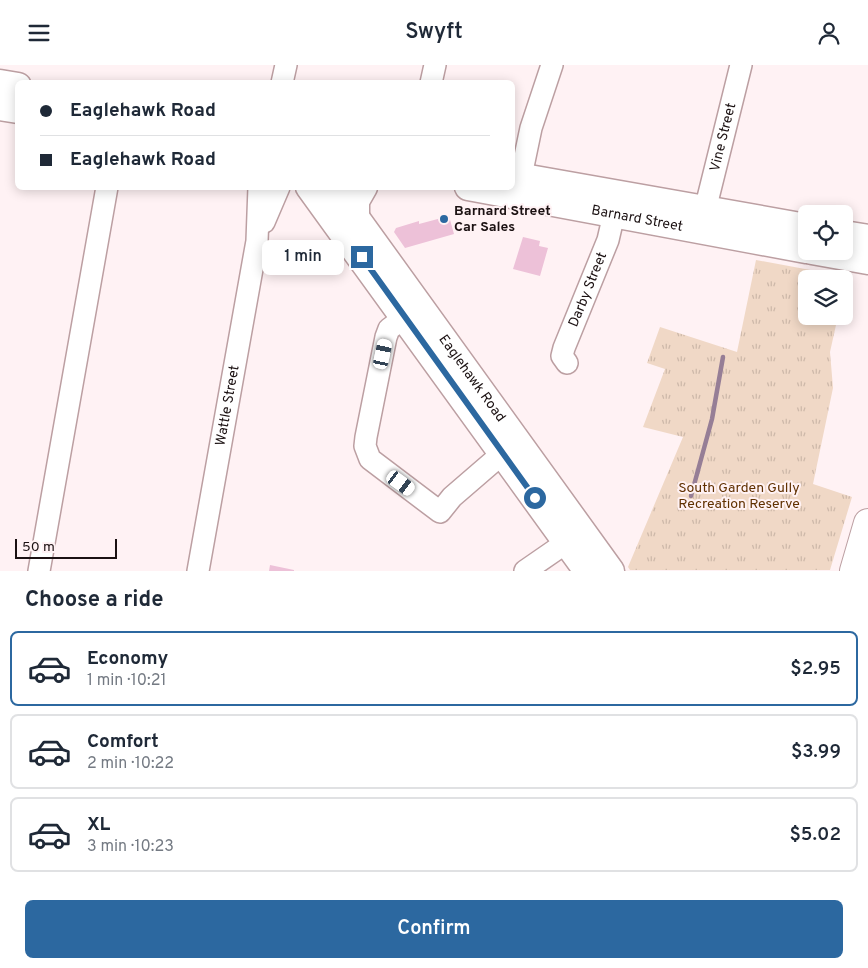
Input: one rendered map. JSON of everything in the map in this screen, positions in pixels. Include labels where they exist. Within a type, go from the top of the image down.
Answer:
[{"type":"highway","points":[[854,571],[868,523]]},
{"type":"main road","points":[[0,83],[15,86]]},
{"type":"main road","points":[[0,107],[15,110]]},
{"type":"main road","name":"Barnard Street","points":[[517,176],[702,221],[798,248]]},
{"type":"main road","name":"Eaglehawk Road","points":[[311,190],[504,453],[575,537],[611,571]]},
{"type":"main road","name":"Eaglehawk Road","points":[[336,190],[575,537],[587,571]]},
{"type":"main road","points":[[356,217],[356,201],[362,190]]},
{"type":"main road","name":"Barnard Street","points":[[484,190],[614,215],[798,227]]},
{"type":"main road","points":[[853,236],[868,238]]},
{"type":"main road","points":[[853,258],[868,261]]},
{"type":"street","points":[[283,80],[286,65]]},
{"type":"street","points":[[432,80],[435,65]]},
{"type":"street","points":[[517,176],[552,65]]},
{"type":"street","name":"Vine Street","points":[[702,221],[742,65]]},
{"type":"street","points":[[40,571],[106,190]]},
{"type":"street","name":"Wattle Street","points":[[198,571],[257,241],[259,190]]},
{"type":"street","name":"Wattle Street","points":[[257,241],[272,197],[277,190]]},
{"type":"street","name":"Darby Street","points":[[567,363],[562,356],[564,348],[608,240],[614,215]]},
{"type":"street","points":[[405,317],[389,329],[386,337],[366,437],[365,446],[370,459],[440,512],[452,497],[504,453]]},
{"type":"street","points":[[526,571],[575,537]]},
{"type":"green space","name":"South Garden Gully Recreation Reserve","points":[[756,260],[810,270],[798,270],[798,325],[836,325],[830,352],[833,388],[813,484],[852,497],[830,570],[630,570],[628,567],[683,437],[643,427],[665,369],[647,363],[660,327],[737,352]]},
{"type":"building","points":[[449,216],[454,234],[405,248],[394,232],[396,228],[419,221],[419,224]]},
{"type":"building","points":[[523,237],[540,241],[539,246],[548,248],[540,276],[513,269]]},
{"type":"building","points":[[270,565],[294,570],[294,571],[269,571]]},
{"type":"waterway","points":[[691,496],[712,419],[723,357]]},
{"type":"place","name":"Barnard Street Car Sales","points":[[444,219]]},
{"type":"route","points":[[362,257],[535,498]]}]
